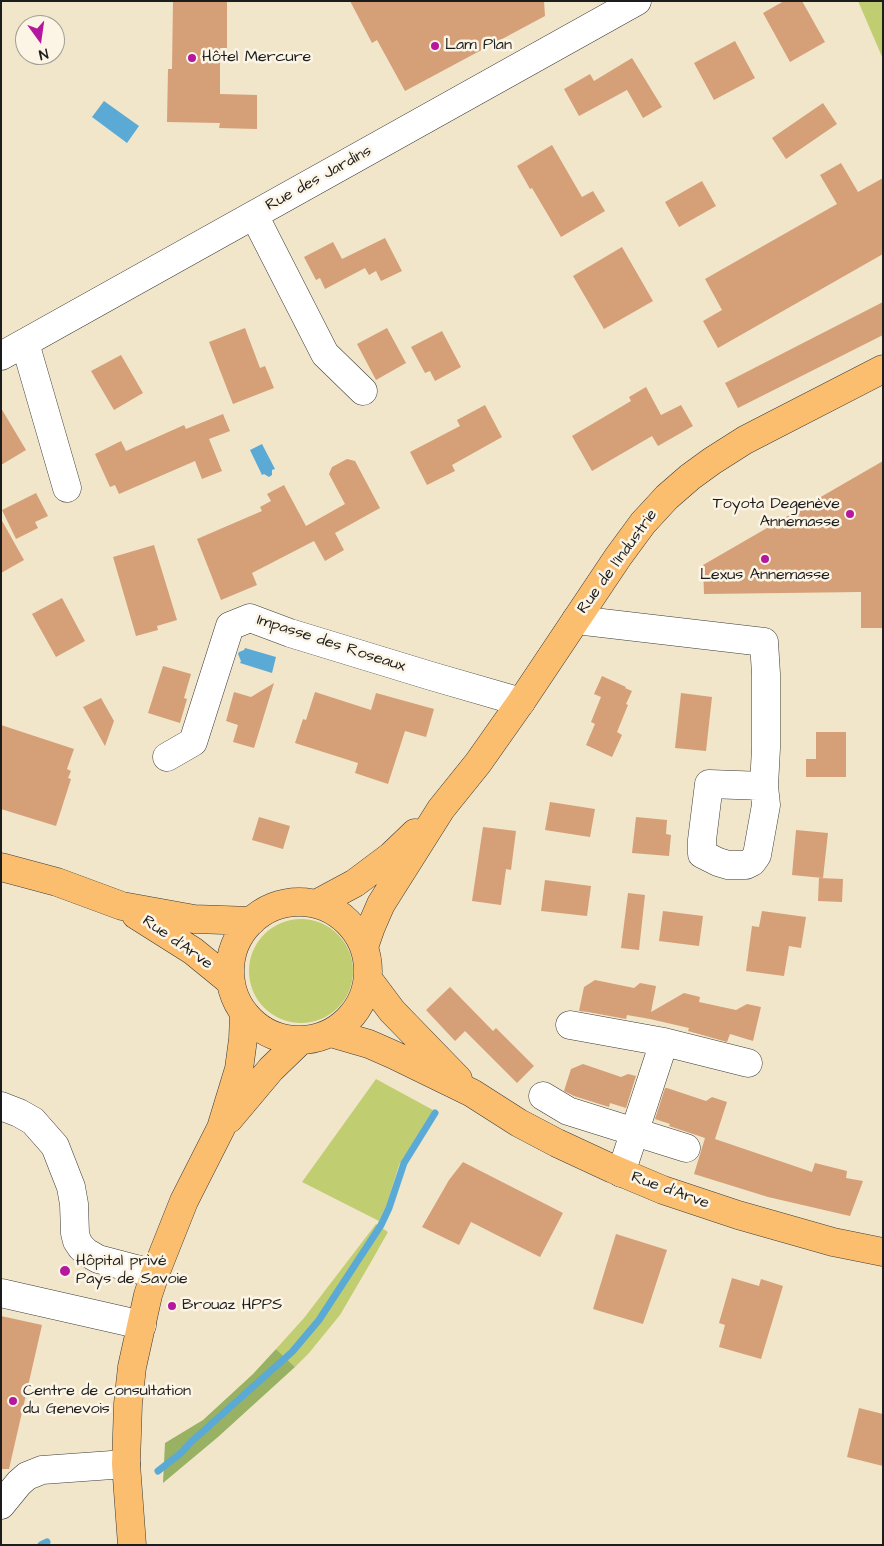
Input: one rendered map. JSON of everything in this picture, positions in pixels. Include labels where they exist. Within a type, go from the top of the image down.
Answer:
[{"type":"main road","name":"Rue de l'Industrie","points":[[364,947],[381,904],[441,809],[478,763],[643,523],[663,501],[690,477],[745,440],[883,369]]},
{"type":"main road","name":"Rue de l'Industrie","points":[[316,904],[355,883],[373,870],[391,856],[441,809]]},
{"type":"main road","name":"Rue d'Arve","points":[[1,867],[57,882],[122,906],[194,919],[252,921]]},
{"type":"main road","points":[[305,902],[316,904],[327,908],[345,920],[360,937],[367,958],[367,988],[359,1007],[347,1022],[330,1033],[310,1040],[289,1040],[269,1034],[244,1014],[230,982],[232,955],[243,931],[261,914],[282,904],[305,902]]},
{"type":"main road","name":"Rue d'Arve","points":[[122,906],[193,951],[230,982]]},
{"type":"main road","name":"Rue d'Arve","points":[[368,979],[392,1010],[472,1093]]},
{"type":"main road","points":[[132,1545],[126,1464],[129,1385],[132,1367],[155,1274],[184,1202],[221,1128],[239,1069],[244,1040],[244,1014]]},
{"type":"main road","name":"Rue d'Arve","points":[[330,1033],[381,1049],[472,1093],[519,1123],[557,1143],[663,1190],[738,1215],[833,1242],[883,1252]]},
{"type":"main road","points":[[221,1128],[271,1069],[300,1040]]},
{"type":"street","name":"Rue des Jardins","points":[[1,356],[637,1]]},
{"type":"street","points":[[254,215],[326,354],[362,391]]},
{"type":"street","points":[[24,343],[67,488]]},
{"type":"street","name":"Impasse des Roseaux","points":[[167,757],[193,742],[230,626],[250,618],[290,633],[521,702]]},
{"type":"street","points":[[576,620],[773,643],[766,683],[764,786]]},
{"type":"street","points":[[570,1026],[664,1042],[748,1063]]},
{"type":"street","points":[[621,1173],[664,1042]]},
{"type":"street","points":[[543,1096],[568,1111],[686,1148]]},
{"type":"street","points":[[1,1106],[33,1121],[55,1146],[71,1187],[74,1204],[75,1233],[81,1247],[98,1259],[155,1274]]},
{"type":"street","points":[[1,1293],[142,1324]]},
{"type":"street","points":[[1,1505],[27,1476],[42,1470],[126,1464]]},
{"type":"green space","points":[[858,1],[883,1],[883,59]]},
{"type":"green space","points":[[301,919],[321,923],[338,934],[349,951],[353,971],[349,991],[338,1008],[321,1019],[301,1023],[281,1019],[264,1008],[253,991],[249,971],[253,951],[264,934],[281,923]]},
{"type":"green space","points":[[376,1079],[433,1110],[399,1165],[387,1204],[379,1221],[302,1182]]},
{"type":"green space","points":[[376,1224],[388,1232],[340,1315],[295,1367],[276,1349],[304,1318]]},
{"type":"green space","points":[[276,1349],[295,1367],[218,1437],[163,1483],[165,1443],[203,1420],[253,1374]]},
{"type":"water","points":[[104,101],[139,126],[127,143],[92,117]]},
{"type":"water","points":[[262,444],[275,469],[272,470],[272,475],[269,477],[264,474],[262,475],[250,450]]},
{"type":"water","points":[[245,648],[276,657],[272,673],[240,663],[238,654]]},
{"type":"building","name":"Hôtel Mercure","points":[[173,1],[227,1],[227,48],[220,48],[220,94],[257,95],[257,129],[219,128],[220,123],[167,122],[168,69],[172,69]]},
{"type":"building","name":"Lam Plan","points":[[350,1],[544,1],[545,16],[405,91],[377,40],[372,43]]},
{"type":"building","points":[[784,1],[802,1],[825,42],[790,62],[763,13]]},
{"type":"building","points":[[735,41],[755,78],[714,100],[694,63]]},
{"type":"building","points":[[632,58],[662,107],[643,118],[627,90],[579,116],[564,89],[590,74],[594,81]]},
{"type":"building","points":[[823,103],[837,124],[786,159],[772,138]]},
{"type":"building","points":[[552,145],[582,197],[593,191],[605,211],[561,237],[517,166]]},
{"type":"building","points":[[841,163],[858,192],[883,178],[883,254],[718,348],[703,321],[722,310],[705,279],[837,204],[820,175]]},
{"type":"building","points":[[702,181],[716,206],[679,227],[665,202]]},
{"type":"building","points":[[385,238],[402,271],[381,281],[376,271],[369,275],[365,268],[325,289],[320,278],[316,280],[304,257],[333,242],[342,259]]},
{"type":"building","points":[[622,247],[653,301],[604,329],[573,276]]},
{"type":"building","points":[[883,302],[883,335],[738,408],[725,383]]},
{"type":"building","points":[[245,328],[260,368],[265,366],[274,388],[233,404],[209,342]]},
{"type":"building","points":[[387,328],[406,363],[376,380],[357,344]]},
{"type":"building","points":[[442,331],[461,367],[435,381],[430,371],[425,373],[411,347]]},
{"type":"building","points":[[121,355],[143,393],[114,410],[91,371]]},
{"type":"building","points":[[646,387],[661,415],[681,405],[693,426],[658,446],[652,436],[592,471],[572,436],[631,401],[629,397]]},
{"type":"building","points":[[485,405],[502,437],[452,465],[455,471],[427,485],[410,452],[460,426],[457,420]]},
{"type":"building","points":[[1,408],[26,450],[1,465]]},
{"type":"building","points":[[223,414],[230,431],[209,439],[222,471],[202,479],[195,461],[119,494],[115,485],[110,487],[95,454],[121,441],[126,451],[184,425],[186,429]]},
{"type":"building","points":[[347,459],[355,461],[380,508],[335,533],[344,550],[325,561],[314,541],[252,573],[257,585],[221,600],[197,539],[262,511],[260,507],[271,501],[267,494],[284,485],[306,526],[345,504],[329,474],[332,467]]},
{"type":"building","points":[[883,461],[883,628],[861,628],[861,592],[704,594],[703,565]]},
{"type":"building","points":[[36,493],[48,516],[35,522],[38,528],[16,539],[2,510]]},
{"type":"building","points":[[1,519],[24,560],[1,573]]},
{"type":"building","points":[[154,545],[177,620],[157,626],[158,630],[136,636],[113,557]]},
{"type":"building","points":[[62,598],[85,641],[56,657],[32,614]]},
{"type":"building","points":[[163,666],[191,674],[184,698],[187,699],[180,723],[148,713]]},
{"type":"building","points":[[602,676],[632,691],[617,732],[622,735],[612,757],[586,745],[595,724],[591,722],[601,697],[594,694]]},
{"type":"building","points":[[274,683],[254,748],[233,742],[238,725],[226,721],[234,692],[251,697]]},
{"type":"building","points":[[315,692],[371,710],[376,693],[434,709],[426,737],[405,731],[388,784],[355,773],[358,763],[295,743],[303,719],[306,720]]},
{"type":"building","points":[[681,693],[712,697],[706,751],[675,748]]},
{"type":"building","points":[[101,698],[114,721],[105,746],[83,707]]},
{"type":"building","points":[[1,725],[74,749],[67,769],[71,771],[68,778],[71,779],[56,826],[1,809]]},
{"type":"building","points":[[816,732],[846,732],[846,777],[806,777],[806,759],[816,759]]},
{"type":"building","points":[[550,802],[595,809],[590,837],[545,830]]},
{"type":"building","points":[[259,817],[290,826],[283,849],[252,840]]},
{"type":"building","points":[[636,817],[667,820],[666,834],[671,835],[669,856],[632,853]]},
{"type":"building","points":[[483,827],[516,831],[511,870],[506,869],[501,905],[472,901]]},
{"type":"building","points":[[796,830],[828,833],[823,878],[792,875]]},
{"type":"building","points":[[819,878],[843,879],[842,902],[818,901]]},
{"type":"building","points":[[545,880],[591,886],[587,916],[541,911]]},
{"type":"building","points":[[628,893],[645,895],[639,950],[621,948]]},
{"type":"building","points":[[663,911],[703,916],[699,946],[659,941]]},
{"type":"building","points":[[762,911],[806,917],[801,948],[789,946],[784,976],[746,971],[752,926],[759,927]]},
{"type":"building","points":[[595,980],[634,988],[640,983],[656,986],[651,1012],[684,993],[700,997],[699,1002],[736,1010],[747,1004],[761,1007],[753,1041],[730,1034],[727,1042],[688,1031],[689,1028],[650,1019],[627,1015],[626,1019],[579,1011],[584,987]]},
{"type":"building","points":[[450,987],[493,1031],[496,1028],[534,1066],[517,1083],[465,1031],[455,1041],[426,1010]]},
{"type":"building","points":[[583,1064],[621,1077],[628,1074],[636,1076],[626,1108],[610,1103],[609,1107],[564,1091],[571,1069]]},
{"type":"building","points":[[665,1088],[706,1101],[712,1097],[727,1102],[715,1139],[812,1172],[815,1163],[847,1171],[846,1178],[863,1181],[850,1216],[768,1197],[694,1174],[705,1138],[669,1126],[670,1124],[655,1119]]},
{"type":"building","points":[[463,1162],[563,1213],[540,1257],[471,1222],[459,1245],[422,1227],[449,1180]]},
{"type":"building","points":[[616,1234],[667,1250],[643,1324],[593,1309]]},
{"type":"building","points":[[732,1278],[759,1286],[761,1279],[783,1286],[761,1359],[719,1347],[725,1325],[719,1323]]},
{"type":"building","name":"Centre de consultation du Genevois","points":[[1,1316],[42,1325],[9,1469],[1,1469]]},
{"type":"building","points":[[859,1408],[883,1414],[883,1466],[847,1457]]},
{"type":"waterway","points":[[158,1471],[181,1453],[292,1352],[319,1320],[381,1225],[389,1208],[404,1163],[435,1113]]},
{"type":"waterway","points":[[41,1545],[47,1542]]},
{"type":"place","name":"Lam Plan","points":[[435,46]]},
{"type":"place","name":"Hôtel Mercure","points":[[192,58]]},
{"type":"place","name":"Toyota Degenève Annemasse","points":[[850,514]]},
{"type":"place","name":"Lexus Annemasse","points":[[765,559]]},
{"type":"place","name":"Hôpital privé Pays de Savoie","points":[[65,1271]]},
{"type":"place","name":"Brouaz HPPS","points":[[172,1306]]},
{"type":"place","name":"Centre de consultation du Genevois","points":[[13,1401]]}]
